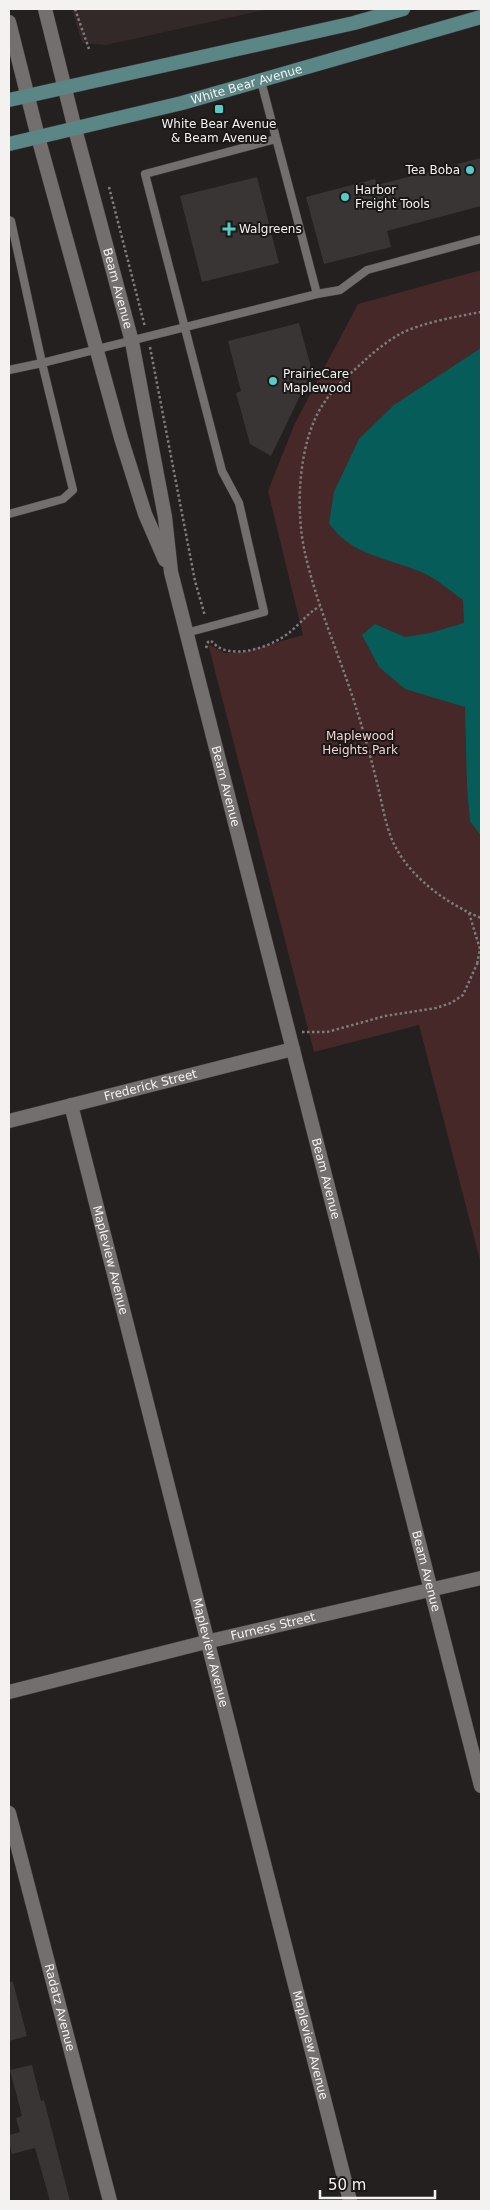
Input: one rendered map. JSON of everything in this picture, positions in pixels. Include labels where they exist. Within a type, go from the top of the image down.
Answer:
[{"type":"main road","points":[[9,100],[354,23],[402,9]]},
{"type":"main road","name":"White Bear Avenue","points":[[9,144],[182,103],[481,17]]},
{"type":"street","name":"Beam Avenue","points":[[44,9],[132,342],[165,516],[171,572],[186,633],[481,1786]]},
{"type":"street","name":"Beam Avenue","points":[[9,22],[81,299],[97,349],[121,438],[145,514],[171,572]]},
{"type":"street","name":"Frederick Street","points":[[9,1121],[293,1049]]},
{"type":"street","name":"Mapleview Avenue","points":[[72,1105],[206,1642],[350,2201]]},
{"type":"street","name":"Furness Street","points":[[9,1692],[206,1642],[481,1578]]},
{"type":"street","name":"Radatz Avenue","points":[[9,1813],[110,2201]]},
{"type":"lane","points":[[261,81],[317,294]]},
{"type":"lane","points":[[186,633],[264,612],[240,503],[222,470],[145,174],[276,139]]},
{"type":"lane","points":[[9,220],[11,221],[42,363],[73,490],[63,499],[9,514]]},
{"type":"lane","points":[[9,370],[132,342],[317,294],[340,290],[366,270],[481,239]]},
{"type":"path","points":[[74,9],[89,49]]},
{"type":"path","points":[[481,312],[455,316],[400,334],[342,380],[317,415],[307,445],[301,477],[300,508],[305,551],[320,606],[359,719],[393,842],[413,870],[439,895],[481,918]]},
{"type":"path","points":[[208,627],[211,640],[220,648],[236,651],[254,649],[276,642],[320,606]]},
{"type":"path","points":[[288,1032],[327,1032],[385,1016],[436,1008],[451,1003],[463,995],[477,964],[480,948],[469,913]]},
{"type":"path","points":[[477,964],[481,961]]},
{"type":"shaded area","points":[[72,9],[269,9],[106,45],[82,43]]},
{"type":"green space","name":"Maplewood Heights Park","points":[[481,270],[481,1264],[419,1025],[314,1052],[208,644],[225,653],[244,652],[303,635],[268,491],[295,423],[358,304]]},
{"type":"water","points":[[481,348],[481,836],[470,821],[467,787],[465,707],[405,689],[379,667],[362,635],[375,624],[405,637],[430,633],[464,623],[463,600],[427,575],[359,549],[338,534],[329,523],[334,492],[359,439],[394,405]]},
{"type":"building","points":[[481,158],[481,206],[387,231],[391,247],[324,264],[306,197],[375,179],[377,185]]},
{"type":"building","name":"Walgreens","points":[[257,177],[279,263],[202,282],[180,196]]},
{"type":"building","name":"PrairieCare Maplewood","points":[[299,323],[312,371],[271,456],[250,444],[236,393],[241,391],[228,341]]},
{"type":"building","points":[[9,1982],[13,1982],[27,2036],[9,2041]]},
{"type":"building","points":[[32,2065],[41,2101],[44,2100],[70,2201],[50,2201],[35,2148],[12,2154],[9,2135],[20,2132],[16,2118],[22,2116],[10,2070]]},
{"type":"place","name":"White Bear Avenue & Beam Avenue","points":[[219,109]]},
{"type":"place","name":"Tea Boba","points":[[470,170]]},
{"type":"place","name":"Harbor Freight Tools","points":[[345,197]]},
{"type":"place","name":"Walgreens","points":[[229,229]]},
{"type":"place","name":"PrairieCare Maplewood","points":[[273,381]]}]
